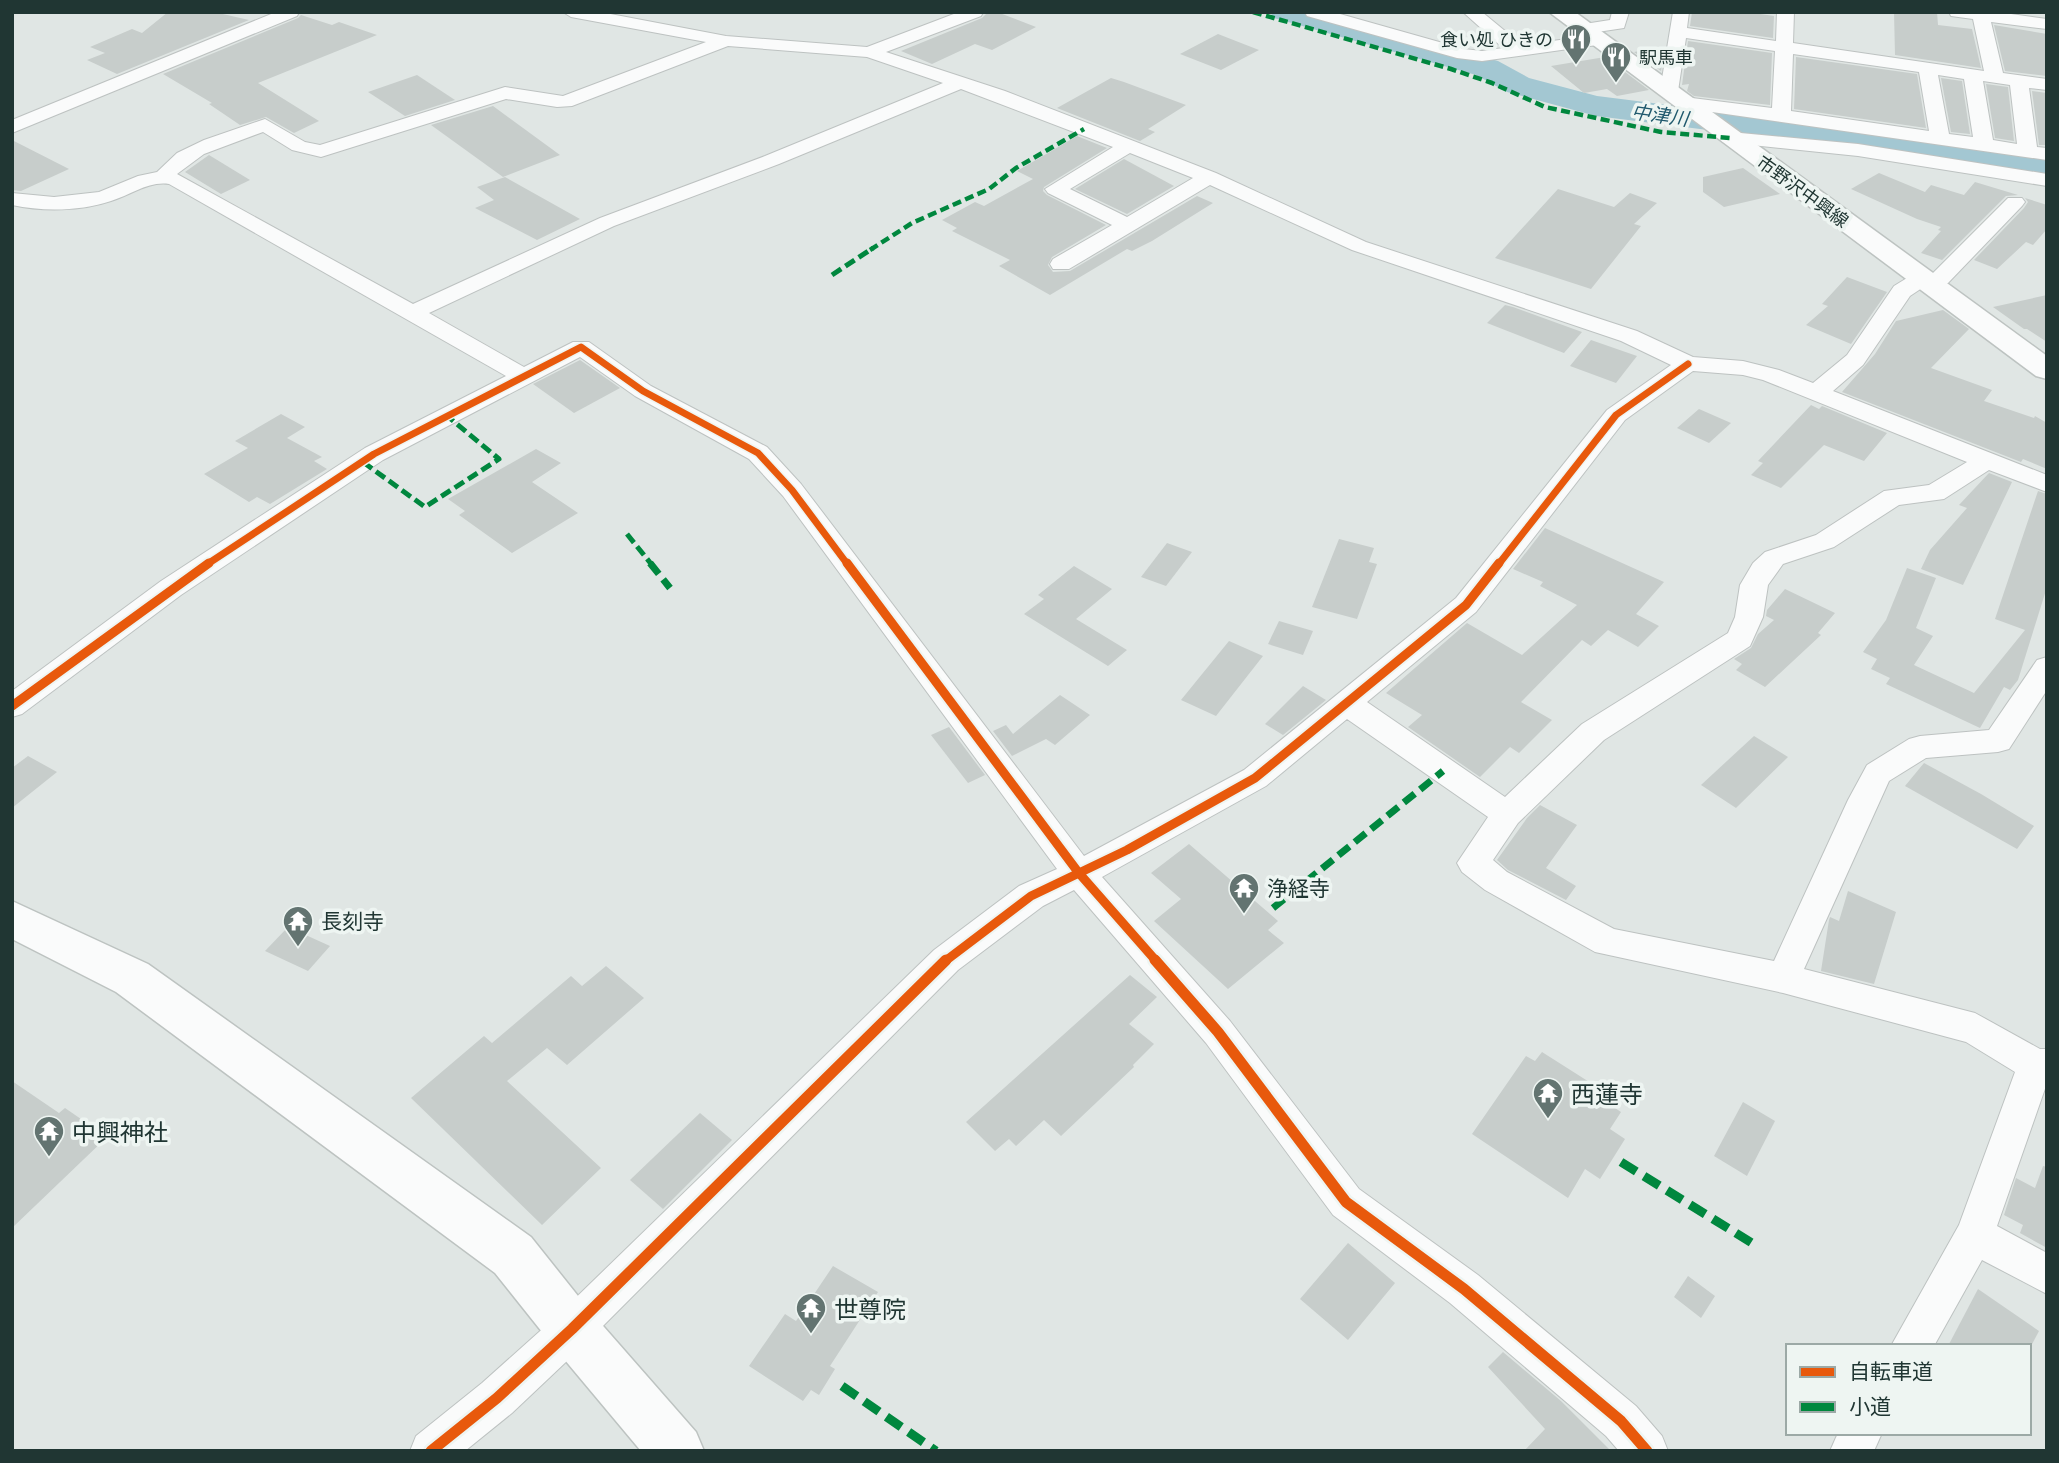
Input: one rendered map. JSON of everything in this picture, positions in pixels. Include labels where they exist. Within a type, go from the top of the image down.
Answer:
[{"type":"main road","name":"市野沢中興線","points":[[1560,12],[2047,370]]},
{"type":"main road","points":[[12,919],[132,978],[513,1255],[572,1329],[677,1451]]},
{"type":"street","points":[[12,127],[291,12]]},
{"type":"street","points":[[571,12],[726,41],[828,51],[869,51],[961,82],[1209,177],[1359,246],[1629,335],[1688,364],[1743,368],[1771,374],[2047,484]]},
{"type":"street","points":[[869,51],[975,12]]},
{"type":"street","points":[[1313,12],[1463,54],[1482,56],[1519,52],[1590,34],[1618,24],[1621,12]]},
{"type":"street","points":[[1471,12],[1519,52]]},
{"type":"street","points":[[1681,12],[1679,32],[1682,101],[2038,153],[2019,82]]},
{"type":"street","points":[[1781,114],[1786,12]]},
{"type":"street","points":[[1957,12],[2047,24]]},
{"type":"street","points":[[1981,16],[1995,78]]},
{"type":"street","points":[[1679,32],[2047,86]]},
{"type":"street","points":[[164,176],[172,166],[198,151],[265,125],[308,151],[321,151],[505,93],[526,94],[553,103],[565,102],[726,41]]},
{"type":"street","points":[[1928,69],[1940,139]]},
{"type":"street","points":[[1973,75],[1984,145]]},
{"type":"street","points":[[412,313],[607,222],[772,160],[961,82]]},
{"type":"street","points":[[1728,136],[1858,150],[2047,180]]},
{"type":"street","points":[[1127,225],[1055,189],[1128,146]]},
{"type":"street","points":[[12,199],[96,199],[153,178],[164,176],[175,179],[523,376]]},
{"type":"street","points":[[1061,264],[1209,177]]},
{"type":"street","points":[[1818,391],[1855,360],[1902,291],[1940,278],[2015,202]]},
{"type":"street","points":[[12,706],[172,588],[374,454],[580,347],[643,391],[758,453],[792,489],[1078,872],[1218,1032],[1346,1202],[1464,1289],[1621,1421],[1647,1451]]},
{"type":"street","points":[[431,1451],[497,1398],[572,1329],[946,960],[1031,896],[1127,850],[1255,778],[1466,605],[1616,415],[1688,364]]},
{"type":"street","points":[[1912,1344],[1975,1235],[2041,1065],[1975,1029],[1783,978],[1607,942],[1496,881],[1473,863],[1478,852],[1507,814],[1592,732],[1740,639],[1749,617],[1754,585],[1763,569],[1774,558],[1825,541],[1893,497],[1935,493],[1988,460]]},
{"type":"street","points":[[1783,978],[1863,800],[1878,774],[1920,747],[1998,741],[2047,667]]},
{"type":"street","points":[[1348,704],[1507,814]]},
{"type":"street","points":[[1975,1235],[2047,1274]]},
{"type":"street","points":[[1851,1451],[1860,1435]]},
{"type":"building","points":[[168,12],[214,12],[249,20],[117,74],[87,60],[105,53],[90,47],[132,29],[142,33]]},
{"type":"building","points":[[988,12],[997,12],[1036,27],[992,50],[975,44],[932,64],[901,51],[982,18]]},
{"type":"building","points":[[1692,12],[1747,12],[1774,16],[1773,38],[1690,26]]},
{"type":"building","points":[[1894,12],[1937,12],[1938,25],[1972,29],[1981,68],[1895,55]]},
{"type":"building","points":[[301,15],[332,25],[339,22],[377,35],[258,83],[319,121],[294,133],[266,117],[240,125],[209,104],[212,103],[163,74],[298,18]]},
{"type":"building","points":[[1994,25],[2047,34],[2047,76],[2005,71]]},
{"type":"building","points":[[1218,34],[1259,50],[1221,70],[1180,54]]},
{"type":"building","points":[[1688,41],[1772,53],[1770,105],[1694,96],[1687,91],[1689,84],[1682,85]]},
{"type":"building","points":[[1665,47],[1661,71],[1634,52]]},
{"type":"building","points":[[1605,57],[1649,90],[1617,96],[1607,89],[1584,93],[1551,66]]},
{"type":"building","points":[[1796,57],[1917,74],[1926,128],[1794,109]]},
{"type":"building","points":[[417,75],[455,100],[405,116],[368,92]]},
{"type":"building","points":[[1111,78],[1186,105],[1148,129],[1155,132],[1140,141],[1057,108]]},
{"type":"building","points":[[1941,78],[1962,81],[1970,134],[1951,132]]},
{"type":"building","points":[[1986,84],[2008,87],[2014,141],[1995,138]]},
{"type":"building","points":[[2032,91],[2047,93],[2047,145],[2039,145]]},
{"type":"building","points":[[493,106],[560,155],[503,177],[431,125]]},
{"type":"building","points":[[1077,136],[1107,148],[1044,187],[1043,191],[1106,225],[1052,257],[1048,265],[1053,272],[1070,271],[1197,196],[1213,203],[1152,241],[1132,251],[1127,249],[1050,295],[999,266],[1010,260],[952,231],[957,228],[942,220],[975,202],[984,206],[1033,179],[1017,171]]},
{"type":"building","points":[[12,140],[69,169],[21,191],[12,190]]},
{"type":"building","points":[[209,155],[250,180],[221,194],[185,172]]},
{"type":"building","points":[[1124,159],[1174,186],[1127,214],[1075,189]]},
{"type":"building","points":[[1743,168],[1780,194],[1724,207],[1703,192],[1703,177]]},
{"type":"building","points":[[1879,173],[1925,192],[1931,185],[1964,195],[1975,182],[2018,195],[2006,196],[1942,260],[1921,253],[1941,231],[1938,230],[1941,227],[1851,189]]},
{"type":"building","points":[[505,177],[580,219],[537,240],[475,208],[494,200],[477,187]]},
{"type":"building","points":[[1558,189],[1614,207],[1630,193],[1657,203],[1634,224],[1641,226],[1591,289],[1495,258]]},
{"type":"building","points":[[2025,198],[2047,205],[2047,229],[2033,245],[2026,242],[1997,269],[1974,260],[2024,208],[2028,202]]},
{"type":"building","points":[[1847,277],[1887,292],[1851,344],[1806,325],[1828,306],[1822,304]]},
{"type":"building","points":[[2047,295],[2047,342],[1993,307]]},
{"type":"building","points":[[1505,305],[1582,332],[1564,353],[1487,323]]},
{"type":"building","points":[[1943,310],[1969,329],[1931,368],[1992,390],[1984,401],[2034,418],[2035,416],[2047,423],[2047,469],[2023,459],[2021,462],[1842,392],[1875,354],[1896,321]]},
{"type":"building","points":[[1591,340],[1637,356],[1616,383],[1570,366]]},
{"type":"building","points":[[580,360],[620,388],[574,413],[533,384]]},
{"type":"building","points":[[1811,405],[1819,409],[1822,406],[1887,433],[1864,461],[1824,445],[1781,488],[1751,475],[1763,463],[1758,461]]},
{"type":"building","points":[[1699,409],[1731,423],[1709,443],[1677,428]]},
{"type":"building","points":[[281,414],[305,427],[287,438],[322,457],[314,461],[327,469],[270,504],[257,497],[249,502],[204,474],[248,448],[235,441]]},
{"type":"building","points":[[536,449],[561,463],[532,482],[578,513],[512,553],[459,515],[465,511],[448,499]]},
{"type":"building","points":[[1989,473],[2012,482],[1963,585],[1921,569],[1930,550],[1967,508],[1959,505]]},
{"type":"building","points":[[2038,491],[2047,494],[2047,587],[2018,680],[2010,690],[2004,687],[1980,728],[1886,684],[1890,678],[1871,669],[1877,659],[1863,652],[1886,620],[1907,568],[1936,578],[1916,628],[1933,636],[1914,665],[1974,693],[2025,630],[1995,619]]},
{"type":"building","points":[[1545,528],[1664,582],[1636,614],[1659,626],[1638,647],[1608,630],[1591,646],[1582,640],[1521,702],[1552,720],[1519,753],[1510,747],[1480,777],[1408,727],[1422,715],[1386,693],[1467,623],[1522,655],[1577,605],[1540,586],[1543,582],[1513,569]]},
{"type":"building","points":[[1339,539],[1374,548],[1369,562],[1377,564],[1357,619],[1312,607]]},
{"type":"building","points":[[1167,543],[1192,552],[1166,586],[1141,577]]},
{"type":"building","points":[[1074,566],[1112,589],[1076,619],[1127,650],[1108,666],[1024,614],[1044,599],[1038,595]]},
{"type":"building","points":[[1785,589],[1835,613],[1818,633],[1821,635],[1765,687],[1736,670],[1742,664],[1734,659],[1751,648],[1758,634],[1774,620],[1766,616],[1767,610]]},
{"type":"building","points":[[1279,621],[1313,631],[1303,655],[1268,644]]},
{"type":"building","points":[[1229,641],[1263,656],[1216,716],[1181,700]]},
{"type":"building","points":[[1303,686],[1326,700],[1283,735],[1265,724]]},
{"type":"building","points":[[1060,695],[1090,715],[1055,745],[1046,739],[1012,756],[993,731],[1006,725],[1013,734]]},
{"type":"building","points":[[949,727],[985,775],[968,783],[931,735]]},
{"type":"building","points":[[1754,736],[1788,757],[1736,808],[1701,785]]},
{"type":"building","points":[[28,756],[57,772],[12,808],[12,768]]},
{"type":"building","points":[[1924,763],[2034,826],[2017,849],[1905,786]]},
{"type":"building","points":[[1540,805],[1577,825],[1546,868],[1576,886],[1566,900],[1508,870],[1497,860],[1527,818]]},
{"type":"building","name":"浄経寺","points":[[1189,844],[1278,921],[1268,930],[1284,943],[1228,989],[1154,921],[1181,899],[1151,873]]},
{"type":"building","points":[[1848,891],[1896,912],[1874,984],[1821,971],[1830,917],[1839,921]]},
{"type":"building","name":"長刻寺","points":[[288,927],[330,946],[308,971],[265,951]]},
{"type":"building","points":[[606,966],[644,998],[567,1065],[547,1048],[507,1081],[601,1168],[542,1225],[411,1098],[484,1036],[492,1043],[571,976],[582,986]]},
{"type":"building","points":[[1130,975],[1157,997],[1129,1024],[1154,1044],[1134,1067],[1061,1136],[1044,1120],[1016,1146],[1009,1139],[995,1151],[966,1122]]},
{"type":"building","name":"西蓮寺","points":[[1542,1052],[1616,1099],[1612,1106],[1621,1112],[1610,1129],[1625,1139],[1600,1179],[1585,1169],[1568,1198],[1472,1134],[1526,1056],[1535,1061]]},
{"type":"building","name":"中興神社","points":[[12,1081],[59,1113],[65,1108],[107,1137],[12,1228]]},
{"type":"building","points":[[1743,1102],[1775,1121],[1747,1176],[1714,1156]]},
{"type":"building","points":[[700,1113],[732,1140],[663,1209],[630,1180]]},
{"type":"building","points":[[2043,1166],[2047,1167],[2047,1248],[2020,1233],[2023,1225],[2004,1215],[2016,1178],[2035,1188]]},
{"type":"building","points":[[1348,1243],[1395,1283],[1348,1340],[1300,1299]]},
{"type":"building","name":"世尊院","points":[[833,1266],[878,1292],[830,1366],[835,1369],[819,1395],[811,1390],[803,1401],[749,1366],[785,1314],[796,1321]]},
{"type":"building","points":[[1688,1276],[1715,1296],[1701,1318],[1674,1297]]},
{"type":"building","points":[[1978,1289],[2039,1331],[2031,1346],[1949,1344]]},
{"type":"building","points":[[1503,1352],[1561,1401],[1611,1451],[1524,1451],[1545,1429],[1488,1367]]},
{"type":"waterway","name":"中津川","points":[[1285,12],[1487,68],[1518,85],[1596,106],[1804,132],[2047,168]]},
{"type":"marked path","points":[[1253,12],[1451,69],[1492,83],[1545,107],[1661,132],[1730,138]]},
{"type":"marked path","points":[[832,275],[912,223],[989,189],[1016,168],[1084,129]]},
{"type":"marked path","points":[[363,462],[425,507],[499,459],[446,415]]},
{"type":"marked path","points":[[627,534],[670,588]]},
{"type":"marked path","points":[[1273,908],[1443,771]]},
{"type":"marked path","points":[[1621,1162],[1752,1243]]},
{"type":"marked path","points":[[842,1386],[936,1451]]},
{"type":"cycle path","points":[[12,706],[171,588],[374,454],[581,347],[643,391],[758,453],[792,490],[1078,872],[1218,1032],[1346,1202],[1464,1289],[1621,1421],[1647,1451]]},
{"type":"cycle path","points":[[431,1451],[497,1398],[572,1329],[946,960],[1031,896],[1127,850],[1255,778],[1466,605],[1616,415],[1688,364]]},
{"type":"place","name":"食い処 ひきの","points":[[1576,66]]},
{"type":"place","name":"駅馬車","points":[[1616,84]]},
{"type":"place","name":"浄経寺","points":[[1244,915]]},
{"type":"place","name":"長刻寺","points":[[298,948]]},
{"type":"place","name":"西蓮寺","points":[[1548,1120]]},
{"type":"place","name":"中興神社","points":[[49,1158]]},
{"type":"place","name":"世尊院","points":[[811,1335]]}]
